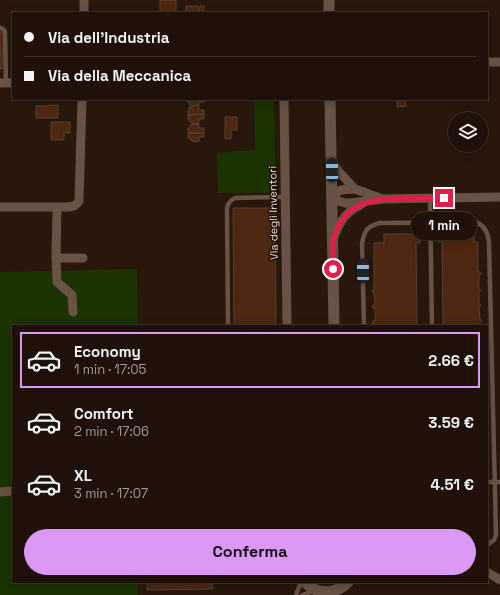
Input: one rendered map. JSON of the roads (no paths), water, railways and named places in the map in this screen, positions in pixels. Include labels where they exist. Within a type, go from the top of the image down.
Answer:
[{"type":"street","points":[[84,0],[84,12]]},
{"type":"street","points":[[329,0],[329,12]]},
{"type":"street","points":[[488,62],[500,62]]},
{"type":"street","points":[[0,207],[72,207],[80,200],[82,100]]},
{"type":"street","name":"Via degli Inventori","points":[[284,100],[287,325]]},
{"type":"street","points":[[330,100],[334,325]]},
{"type":"street","points":[[331,157],[340,173],[355,189]]},
{"type":"street","points":[[332,195],[345,189],[355,189],[383,199]]},
{"type":"street","points":[[332,195],[345,203],[358,203],[383,199],[500,197]]},
{"type":"street","points":[[333,241],[338,226],[348,213],[362,204],[383,199]]},
{"type":"street","points":[[57,207],[57,282],[72,295],[73,312]]},
{"type":"street","points":[[56,258],[83,258]]},
{"type":"street","points":[[0,492],[12,491]]},
{"type":"street","points":[[488,573],[500,580]]},
{"type":"street","points":[[306,583],[308,586],[321,593],[330,593],[344,588]]},
{"type":"lane","points":[[0,28],[5,32],[6,83]]},
{"type":"lane","points":[[228,325],[228,204],[235,198],[285,197]]},
{"type":"lane","points":[[430,198],[432,325]]},
{"type":"lane","points":[[364,325],[362,244],[367,228],[380,223],[475,222],[483,226],[489,242],[497,482],[496,536],[494,540],[488,544]]},
{"type":"lane","points":[[296,595],[301,583]]},
{"type":"lane","points":[[302,595],[321,593]]}]
